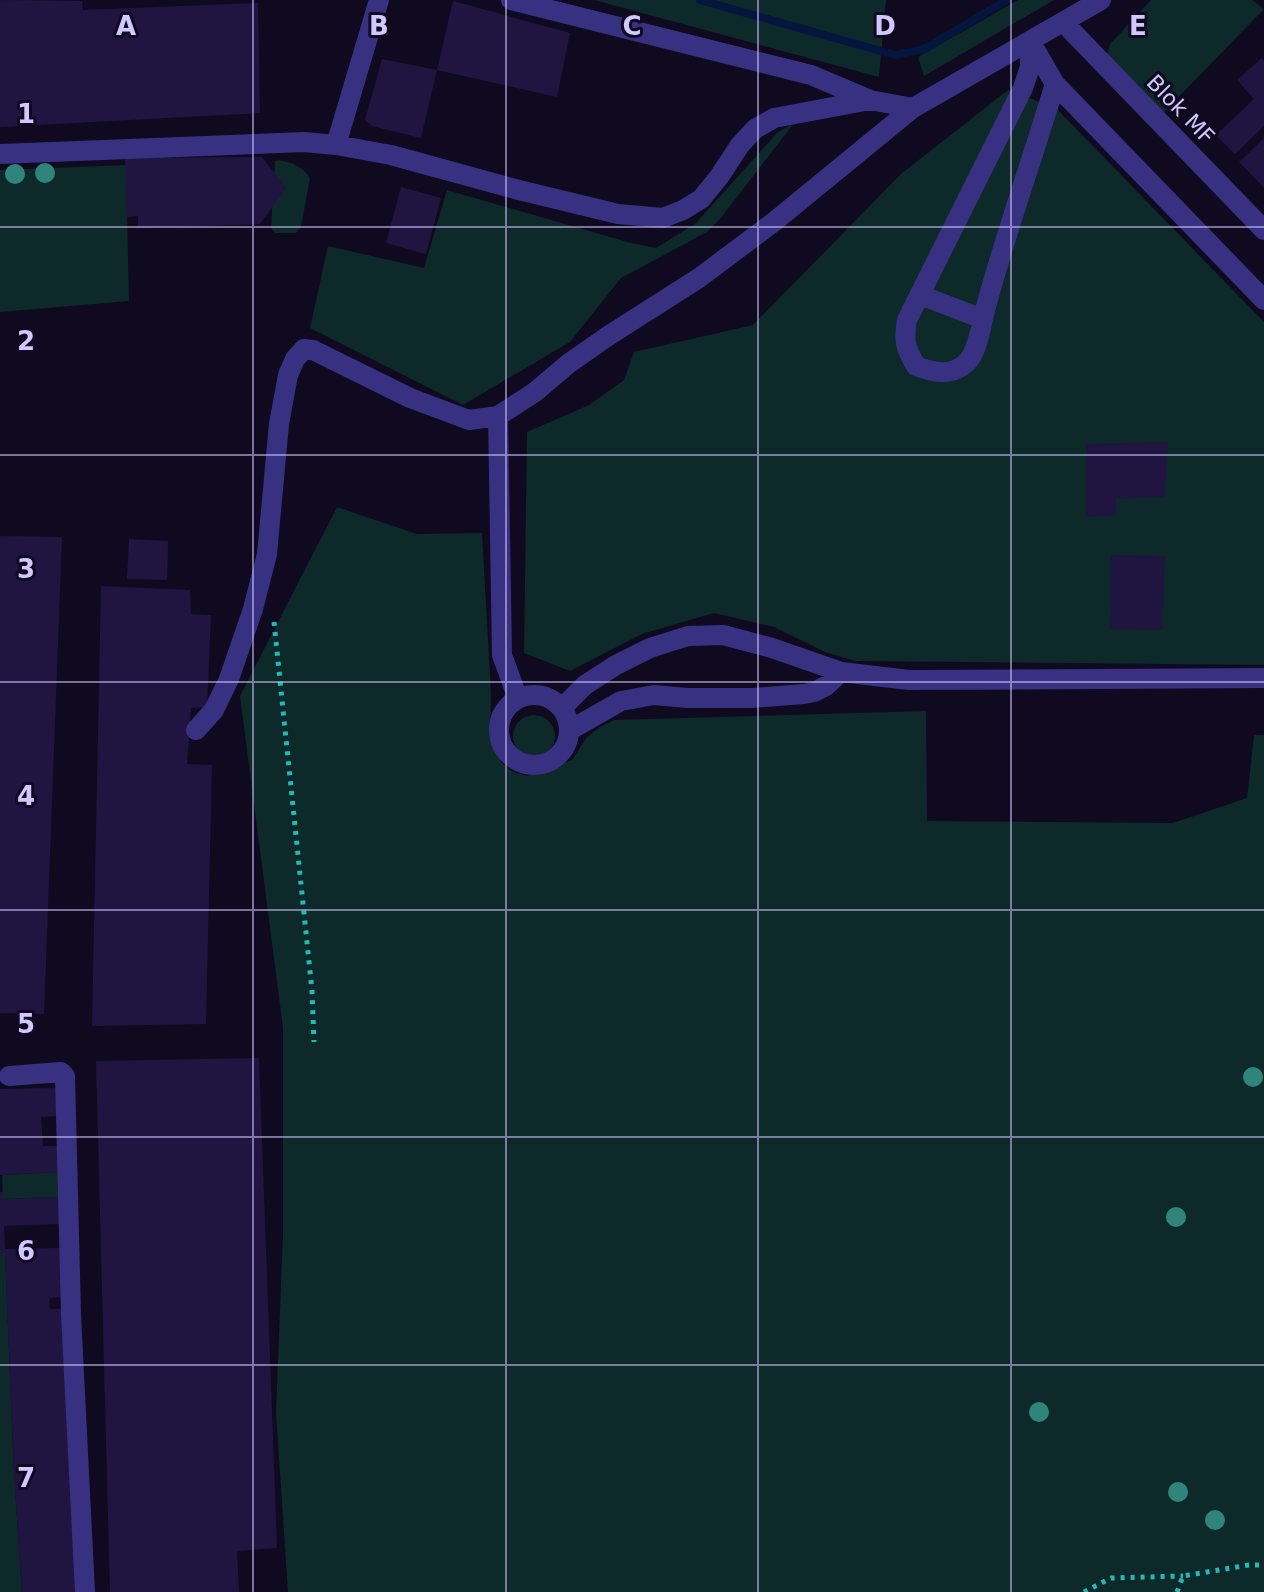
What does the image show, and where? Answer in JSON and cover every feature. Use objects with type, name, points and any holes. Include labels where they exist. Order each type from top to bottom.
[{"type":"street","points":[[336,145],[379,0]]},
{"type":"street","points":[[511,0],[811,75],[870,100],[913,108]]},
{"type":"street","points":[[196,730],[214,710],[229,679],[253,609],[267,554],[279,424],[288,375],[295,359],[304,349],[313,350],[410,398],[469,420],[498,416],[608,336],[699,278],[775,221],[913,108],[1101,0]]},
{"type":"street","name":"Blok MF","points":[[1063,22],[1264,230]]},
{"type":"street","points":[[1030,41],[1055,84],[1264,300]]},
{"type":"street","points":[[1030,41],[1030,67],[1023,88],[907,320],[904,335],[907,351],[916,366],[940,373],[954,371],[967,362],[973,353],[1055,84]]},
{"type":"street","points":[[0,154],[304,142],[336,145],[391,155],[618,214],[663,218],[701,199],[740,145],[755,129],[774,118],[870,100]]},
{"type":"street","points":[[920,295],[983,319]]},
{"type":"street","points":[[498,416],[502,655],[518,699]]},
{"type":"street","points":[[562,708],[585,685],[616,665],[650,648],[688,636],[723,635],[841,672],[909,680],[1264,678]]},
{"type":"street","points":[[570,730],[621,701],[654,695],[752,698],[804,694],[826,686],[841,672]]},
{"type":"street","points":[[529,695],[541,696],[553,700],[562,708],[570,730],[563,751],[555,759],[544,764],[522,763],[505,749],[500,738],[502,716],[518,699],[529,695]]},
{"type":"street","points":[[9,1076],[61,1072],[65,1076],[71,1314],[85,1592]]},
{"type":"path","points":[[273,612],[312,991],[314,1042]]},
{"type":"path","points":[[1084,1592],[1111,1578],[1183,1576],[1264,1565]]},
{"type":"path","points":[[1177,1592],[1183,1576]]},
{"type":"green space","points":[[594,0],[886,0],[879,77]]},
{"type":"green space","points":[[1018,0],[1054,0],[924,76],[918,57]]},
{"type":"green space","points":[[1151,0],[1252,0],[1264,9],[1164,112],[1106,58],[1110,44]]},
{"type":"green space","points":[[1008,90],[1056,108],[1264,322],[1264,665],[855,661],[825,652],[774,627],[714,613],[642,634],[570,671],[524,653],[527,432],[589,405],[624,380],[634,352],[753,325],[901,174]]},
{"type":"green space","points":[[792,124],[707,232],[621,278],[570,342],[463,405],[310,328],[328,246],[424,268],[447,190],[656,248],[695,224],[777,133]]},
{"type":"green space","points":[[275,161],[297,166],[310,178],[301,227],[296,233],[275,233],[271,228]]},
{"type":"green space","points":[[126,165],[129,301],[0,312],[0,170]]},
{"type":"green space","points":[[337,507],[417,534],[482,533],[491,694],[490,739],[501,762],[514,772],[527,776],[572,760],[587,737],[614,720],[926,711],[927,821],[1173,823],[1247,798],[1254,735],[1264,735],[1264,1592],[288,1592],[276,1413],[283,1233],[283,1028],[240,696]]},
{"type":"green space","points":[[534,715],[549,721],[555,736],[549,751],[534,757],[519,751],[513,736],[519,721]]},
{"type":"green space","points":[[60,1172],[60,1197],[3,1199],[2,1175]]},
{"type":"green space","points":[[0,1253],[5,1253],[22,1592],[0,1592]]},
{"type":"building","points":[[0,0],[82,1],[83,10],[258,3],[260,113],[0,127]]},
{"type":"building","points":[[453,1],[570,33],[557,97],[437,70]]},
{"type":"building","points":[[1262,58],[1264,126],[1235,154],[1216,135],[1254,99],[1237,80]]},
{"type":"building","points":[[382,59],[437,70],[421,138],[372,126],[365,120]]},
{"type":"building","points":[[1264,138],[1264,188],[1239,162]]},
{"type":"building","points":[[262,157],[286,188],[260,224],[138,228],[138,216],[127,217],[125,158]]},
{"type":"building","points":[[401,187],[441,198],[426,254],[386,243]]},
{"type":"building","points":[[1168,442],[1165,497],[1116,499],[1116,515],[1086,517],[1086,444]]},
{"type":"building","points":[[0,536],[62,537],[44,1014],[0,1013]]},
{"type":"building","points":[[129,539],[168,541],[167,580],[127,579]]},
{"type":"building","points":[[1111,555],[1165,556],[1162,630],[1110,629]]},
{"type":"building","points":[[101,586],[190,590],[191,614],[211,615],[207,707],[191,708],[187,764],[212,765],[206,1024],[92,1026]]},
{"type":"building","points":[[259,1058],[277,1548],[237,1551],[239,1592],[110,1592],[96,1061]]},
{"type":"building","points":[[57,1088],[57,1116],[41,1117],[43,1146],[59,1146],[60,1172],[0,1175],[0,1089]]},
{"type":"building","points":[[0,1192],[3,1192],[3,1199],[60,1197],[60,1224],[4,1226],[5,1249],[61,1248],[63,1297],[49,1298],[50,1309],[64,1309],[76,1592],[22,1592],[5,1253],[0,1253]]},
{"type":"waterway","points":[[700,0],[895,55],[924,49],[1007,0]]}]
